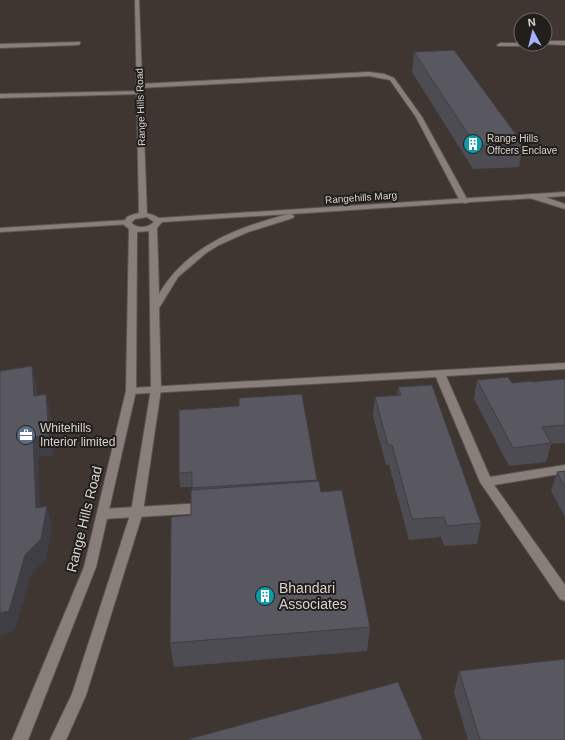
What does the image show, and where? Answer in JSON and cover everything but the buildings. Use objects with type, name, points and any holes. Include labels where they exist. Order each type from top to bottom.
[{"type":"street","name":"Range Hills Road","points":[[137,0],[143,215]]},
{"type":"street","points":[[553,43],[565,42]]},
{"type":"street","points":[[0,46],[78,43]]},
{"type":"street","points":[[500,45],[513,45]]},
{"type":"street","points":[[0,96],[139,89],[370,74],[389,77],[419,117],[464,201]]},
{"type":"street","name":"Rangehills Marg","points":[[0,230],[130,225],[143,230],[156,224],[313,210],[565,194]]},
{"type":"street","points":[[533,196],[565,207]]},
{"type":"street","points":[[155,307],[178,272],[197,255],[222,240],[256,225],[313,210]]},
{"type":"street","points":[[58,740],[79,695],[137,512],[156,389],[156,224],[153,216],[143,215],[133,217],[130,225]]},
{"type":"street","name":"Range Hills Road","points":[[20,740],[90,567],[131,391],[132,343],[130,225]]},
{"type":"street","points":[[131,391],[565,366]]},
{"type":"street","points":[[440,373],[486,482],[564,592]]},
{"type":"street","points":[[486,482],[565,469]]},
{"type":"street","points":[[102,514],[216,507]]},
{"type":"place","name":"Range Hills Offcers Enclave","points":[[473,144]]},
{"type":"place","name":"Whitehills Interior limited","points":[[26,435]]},
{"type":"place","name":"Bhandari Associates","points":[[265,596]]}]
